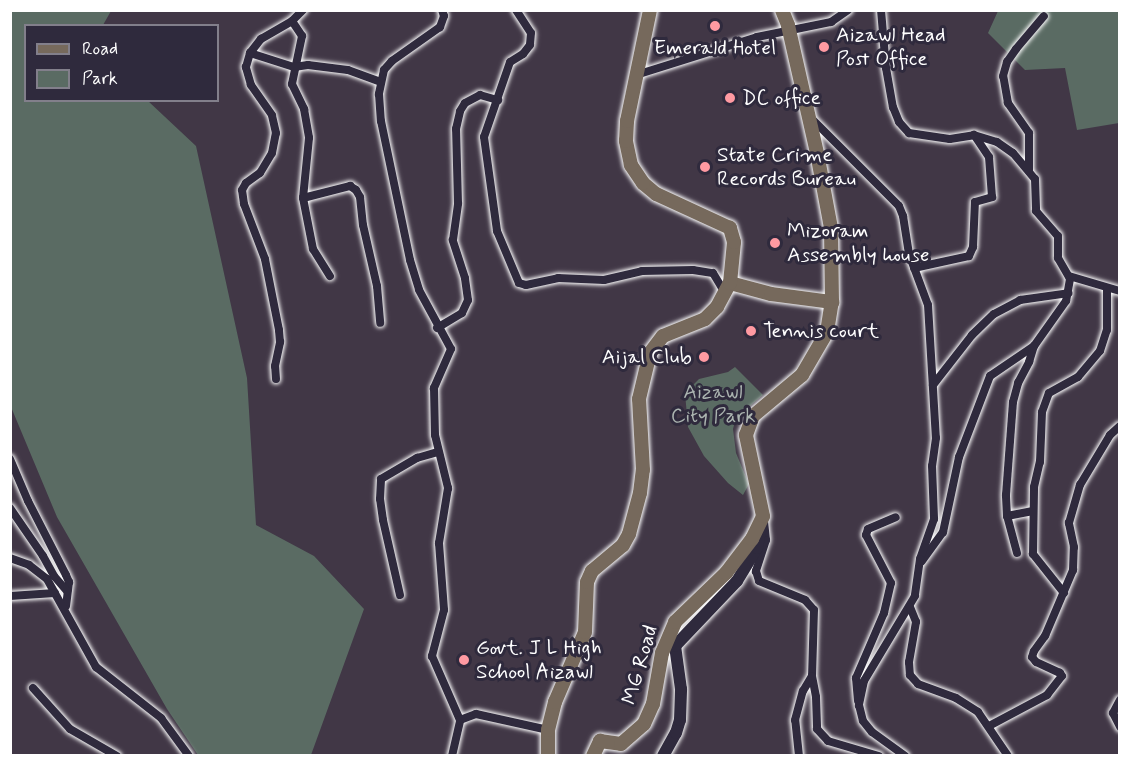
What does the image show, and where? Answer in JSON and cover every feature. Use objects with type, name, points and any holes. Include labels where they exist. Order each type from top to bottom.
[{"type":"main road","points":[[548,756],[548,730],[555,702],[585,632],[587,582],[592,570],[623,545],[634,516],[643,470],[639,399],[650,353],[663,336],[705,319],[717,308],[727,288],[734,242],[730,228],[656,194],[643,183],[631,165],[626,130],[650,10]]},
{"type":"main road","points":[[663,756],[676,733],[680,720],[681,689],[675,646],[724,596],[748,566],[757,548],[763,516],[746,435],[753,416],[802,375],[812,362],[827,332],[832,302],[831,228],[817,153],[806,114],[789,31],[782,10]]},
{"type":"main road","points":[[727,288],[832,302]]},
{"type":"main road","name":"MG Road","points":[[593,756],[600,741],[621,744],[644,724],[653,704],[662,653],[675,622],[726,573],[752,539],[763,516]]},
{"type":"street","points":[[276,379],[279,330],[265,260],[244,204],[242,190],[246,183],[260,173],[272,153],[276,133],[272,115],[251,85],[246,67],[250,53],[261,39],[292,21],[303,10]]},
{"type":"street","points":[[442,10],[444,16],[441,27],[392,60],[384,70],[379,94],[381,121],[410,260],[419,290],[437,328],[451,349],[434,388],[438,452],[448,488],[439,543],[444,610],[432,656],[460,720],[452,756]]},
{"type":"street","points":[[516,10],[531,33],[530,45],[523,54],[510,62],[484,137],[499,237],[519,284],[526,285],[558,278],[603,280],[642,271],[693,270],[713,273],[727,288]]},
{"type":"street","points":[[636,75],[757,37],[831,22],[848,10]]},
{"type":"street","points":[[880,10],[886,69],[893,107],[899,122],[909,133],[922,136],[950,139],[975,135],[1005,146],[1035,179],[1036,211],[1057,233],[1058,258],[1069,276],[1069,293],[1056,318],[1034,346],[1014,396],[1007,478],[1007,516],[1017,553]]},
{"type":"street","points":[[1029,171],[1029,133],[1008,103],[1003,76],[1007,62],[1044,16]]},
{"type":"street","points":[[292,21],[302,36],[292,84],[308,121],[309,138],[303,198],[313,249],[330,276]]},
{"type":"street","points":[[250,53],[294,67],[308,65],[348,70],[381,82]]},
{"type":"street","points":[[437,328],[462,313],[468,300],[465,278],[453,240],[458,203],[455,154],[460,111],[465,103],[480,95],[498,100]]},
{"type":"street","points":[[806,114],[899,206],[914,268],[928,305],[936,438],[932,466],[934,519],[920,563],[916,589],[910,607],[864,681],[859,705]]},
{"type":"street","points":[[914,268],[969,256],[973,247],[975,202],[992,197],[989,157],[975,135]]},
{"type":"street","points":[[303,198],[350,186],[356,190],[360,197],[363,225],[377,286],[376,306],[380,323]]},
{"type":"street","points":[[1069,276],[1119,291]]},
{"type":"street","points":[[1064,593],[1032,554],[1032,511],[1041,452],[1044,401],[1049,393],[1078,377],[1100,351],[1107,330],[1107,289]]},
{"type":"street","points":[[933,385],[972,334],[994,314],[1020,300],[1069,293]]},
{"type":"street","points":[[920,563],[943,532],[959,457],[990,376],[1034,346]]},
{"type":"street","points":[[989,726],[1047,695],[1062,676],[1060,672],[1036,662],[1032,657],[1046,636],[1075,560],[1069,523],[1080,485],[1110,435],[1119,426]]},
{"type":"street","points":[[400,595],[383,520],[380,499],[381,479],[417,458],[438,452]]},
{"type":"street","points":[[10,459],[28,501],[66,575],[66,610]]},
{"type":"street","points":[[10,508],[44,556],[54,576],[67,591]]},
{"type":"street","points":[[1007,516],[1032,511]]},
{"type":"street","points":[[763,516],[766,540],[756,571],[757,576],[764,584],[805,600],[812,606],[815,622],[812,676],[816,697],[817,729],[822,736],[833,742],[879,756]]},
{"type":"street","points":[[897,517],[868,529],[866,535],[891,583],[884,613],[856,678],[855,690],[863,722],[872,732],[905,756]]},
{"type":"street","points":[[10,558],[37,570],[66,610],[96,667],[161,718],[189,756]]},
{"type":"street","points":[[10,596],[55,593]]},
{"type":"street","points":[[910,607],[916,622],[909,662],[910,675],[918,684],[970,705],[989,726],[1008,756]]},
{"type":"street","points":[[798,756],[795,720],[803,691],[812,676]]},
{"type":"street","points":[[33,688],[70,729],[117,756]]},
{"type":"street","points":[[1119,700],[1113,713],[1119,727]]},
{"type":"street","points":[[460,720],[476,714],[548,730]]},
{"type":"green space","points":[[10,11],[111,11],[104,24],[24,24],[24,102],[149,102],[196,146],[247,378],[256,525],[314,556],[364,609],[311,755],[198,755],[167,709],[57,517],[11,407]]},
{"type":"green space","points":[[998,11],[1119,11],[1119,123],[1077,130],[1065,68],[1025,70],[988,33]]},
{"type":"green space","name":"Aizawl City Park","points":[[735,367],[763,395],[736,418],[733,429],[736,453],[749,484],[743,495],[728,483],[704,456],[688,427],[685,393],[699,379],[728,372]]},
{"type":"place","name":"Emerald Hotel","points":[[715,26]]},
{"type":"place","name":"Aizawl Head Post Office","points":[[824,47]]},
{"type":"place","name":"DC office","points":[[730,98]]},
{"type":"place","name":"State Crime Records Bureau","points":[[705,167]]},
{"type":"place","name":"Mizoram Assembly house","points":[[775,243]]},
{"type":"place","name":"Tennis court","points":[[751,331]]},
{"type":"place","name":"Aijal Club","points":[[704,357]]},
{"type":"place","name":"Govt. J L High School Aizawl","points":[[464,660]]}]
